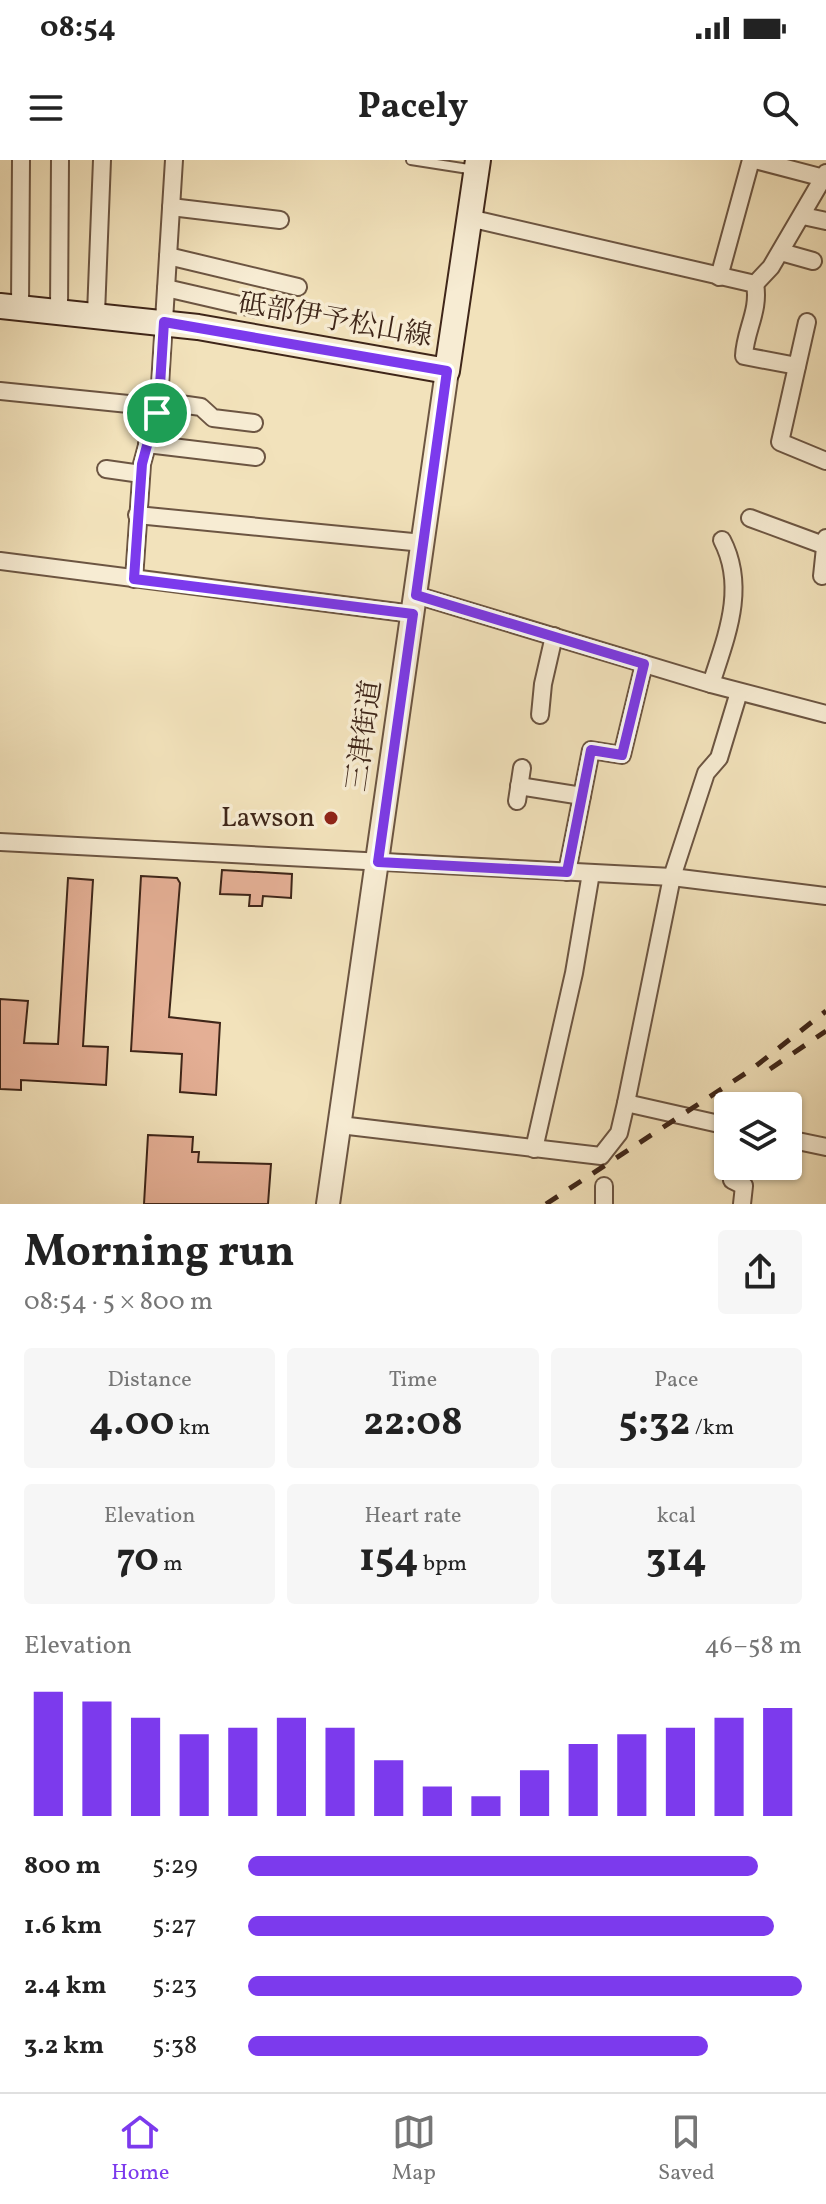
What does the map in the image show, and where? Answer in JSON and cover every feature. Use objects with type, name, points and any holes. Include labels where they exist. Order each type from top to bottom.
[{"type":"main road","name":"砥部伊予松山線","points":[[10,306],[164,322],[447,371],[477,165]]},
{"type":"street","points":[[10,306],[21,160]]},
{"type":"street","points":[[59,310],[60,160]]},
{"type":"street","points":[[96,314],[102,160]]},
{"type":"street","points":[[134,579],[141,474],[159,404],[174,160]]},
{"type":"street","points":[[719,277],[753,160],[825,176],[781,252],[755,284],[756,309],[745,342],[744,356],[797,366]]},
{"type":"street","points":[[171,207],[230,222],[280,223]]},
{"type":"street","points":[[803,216],[826,221]]},
{"type":"street","points":[[469,218],[755,284]]},
{"type":"street","points":[[781,252],[813,261]]},
{"type":"street","points":[[168,256],[298,287]]},
{"type":"street","points":[[166,288],[257,309]]},
{"type":"street","points":[[807,322],[780,442],[826,461]]},
{"type":"street","name":"三津街道","points":[[328,1204],[447,371]]},
{"type":"street","points":[[0,391],[25,401],[201,407],[213,418],[254,423]]},
{"type":"street","points":[[147,444],[256,457]]},
{"type":"street","points":[[106,469],[141,474]]},
{"type":"street","points":[[137,515],[423,543]]},
{"type":"street","points":[[750,518],[826,546]]},
{"type":"street","points":[[822,576],[826,536]]},
{"type":"street","points":[[711,684],[731,620],[734,593],[734,570],[722,540]]},
{"type":"street","points":[[0,561],[134,579],[414,604],[554,636],[711,684],[826,714]]},
{"type":"street","points":[[540,715],[543,684],[554,636]]},
{"type":"street","points":[[567,872],[591,750],[622,755],[644,664]]},
{"type":"street","points":[[340,1125],[601,1156],[619,1133],[672,877],[706,773],[719,758],[739,692]]},
{"type":"street","points":[[522,768],[518,793],[582,796]]},
{"type":"street","points":[[0,842],[672,877],[826,896]]},
{"type":"street","points":[[534,1149],[574,973],[591,873]]},
{"type":"street","points":[[626,1103],[714,1123]]},
{"type":"street","points":[[802,1142],[826,1147]]},
{"type":"street","points":[[732,1180],[744,1186],[742,1204]]},
{"type":"street","points":[[604,1186],[604,1204]]},
{"type":"lane","points":[[411,160],[477,165]]},
{"type":"building","points":[[222,870],[292,874],[291,898],[263,896],[262,906],[249,906],[250,895],[220,894]]},
{"type":"building","points":[[141,876],[177,878],[180,883],[169,1017],[220,1023],[216,1095],[180,1092],[182,1054],[131,1051]]},
{"type":"building","points":[[68,878],[93,880],[83,1046],[108,1047],[106,1085],[21,1080],[21,1090],[0,1089],[0,999],[28,1001],[24,1043],[58,1044]]},
{"type":"building","points":[[148,1135],[193,1137],[192,1152],[199,1152],[198,1162],[271,1164],[268,1204],[144,1204]]},
{"type":"railway","points":[[546,1204],[752,1069],[826,1011]]},
{"type":"railway","points":[[770,1069],[826,1031]]},
{"type":"place","name":"Lawson","points":[[331,818]]},
{"type":"route","points":[[164,322],[447,371],[416,595],[644,664],[622,755],[591,750],[567,872],[378,862],[413,614],[134,579],[142,464],[157,413],[164,322]]}]
